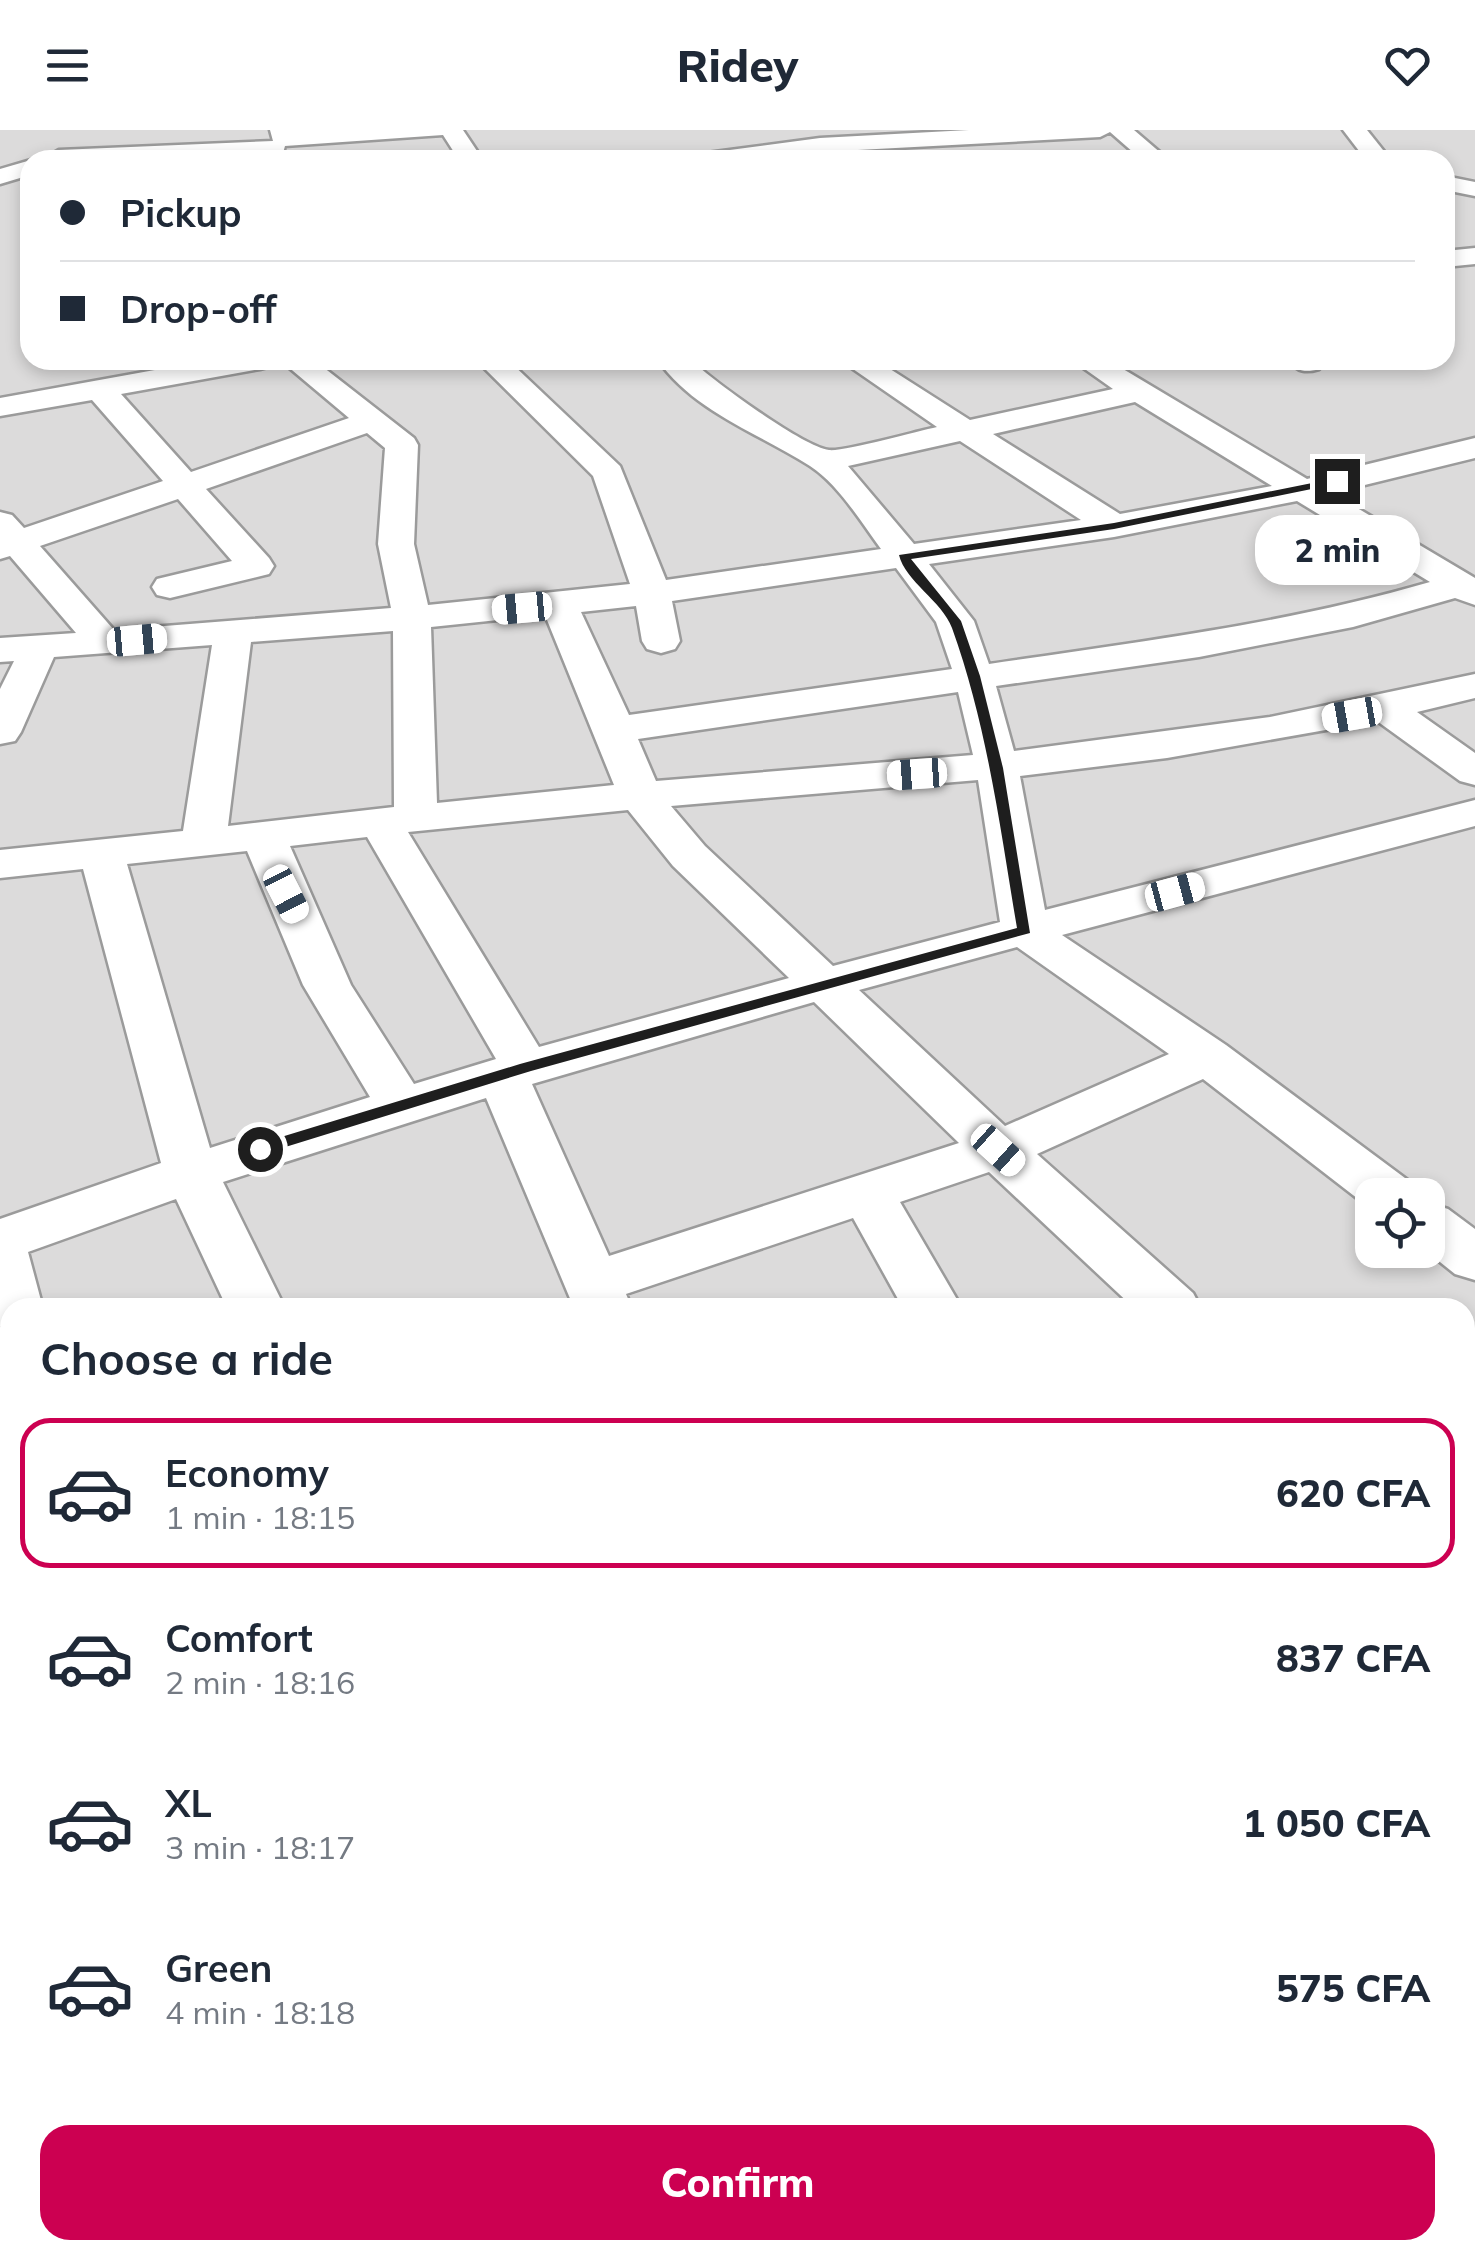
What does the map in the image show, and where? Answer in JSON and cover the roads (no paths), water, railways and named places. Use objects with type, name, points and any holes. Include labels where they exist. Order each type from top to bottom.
[{"type":"street","points":[[80,150],[138,130]]},
{"type":"street","points":[[155,150],[436,130]]},
{"type":"street","points":[[789,150],[918,135],[1100,130]]},
{"type":"street","points":[[1120,130],[1145,150]]},
{"type":"street","points":[[1355,130],[1371,150]]},
{"type":"street","points":[[1046,131],[1064,150]]},
{"type":"street","points":[[720,138],[740,150]]},
{"type":"street","points":[[308,370],[402,445],[396,544],[412,618],[399,822],[514,1071],[597,1295],[867,1193],[998,1150],[1208,1057]]},
{"type":"street","points":[[501,370],[608,473],[652,593],[661,641]]},
{"type":"street","points":[[684,370],[758,424],[825,461],[857,494],[955,621],[974,676],[997,768],[1025,930],[1208,1057],[1368,1178]]},
{"type":"street","points":[[871,370],[1114,526]]},
{"type":"street","points":[[1104,370],[1468,589]]},
{"type":"street","points":[[0,407],[100,389],[130,371]]},
{"type":"street","points":[[100,389],[256,566],[170,587]]},
{"type":"street","points":[[825,461],[1140,392]]},
{"type":"street","points":[[105,643],[6,537],[182,486],[372,421]]},
{"type":"street","points":[[0,650],[412,618],[652,593],[1114,526],[1302,490],[1475,448]]},
{"type":"street","points":[[612,730],[1199,645],[1468,589]]},
{"type":"street","points":[[558,604],[594,679],[640,796],[688,856],[998,1150],[1161,1298]]},
{"type":"street","points":[[203,845],[232,631]]},
{"type":"street","points":[[0,732],[40,646]]},
{"type":"street","points":[[0,864],[640,796],[997,768],[1183,744],[1386,709],[1475,686]]},
{"type":"street","points":[[1386,709],[1475,772]]},
{"type":"street","points":[[0,1240],[190,1171],[514,1071],[1025,930],[1475,813]]},
{"type":"street","points":[[264,838],[327,985],[401,1106]]},
{"type":"street","points":[[101,854],[190,1171],[251,1298]]},
{"type":"street","points":[[867,1193],[926,1298]]},
{"type":"street","points":[[1445,1236],[1475,1259]]},
{"type":"street","points":[[0,1252],[12,1298]]}]
